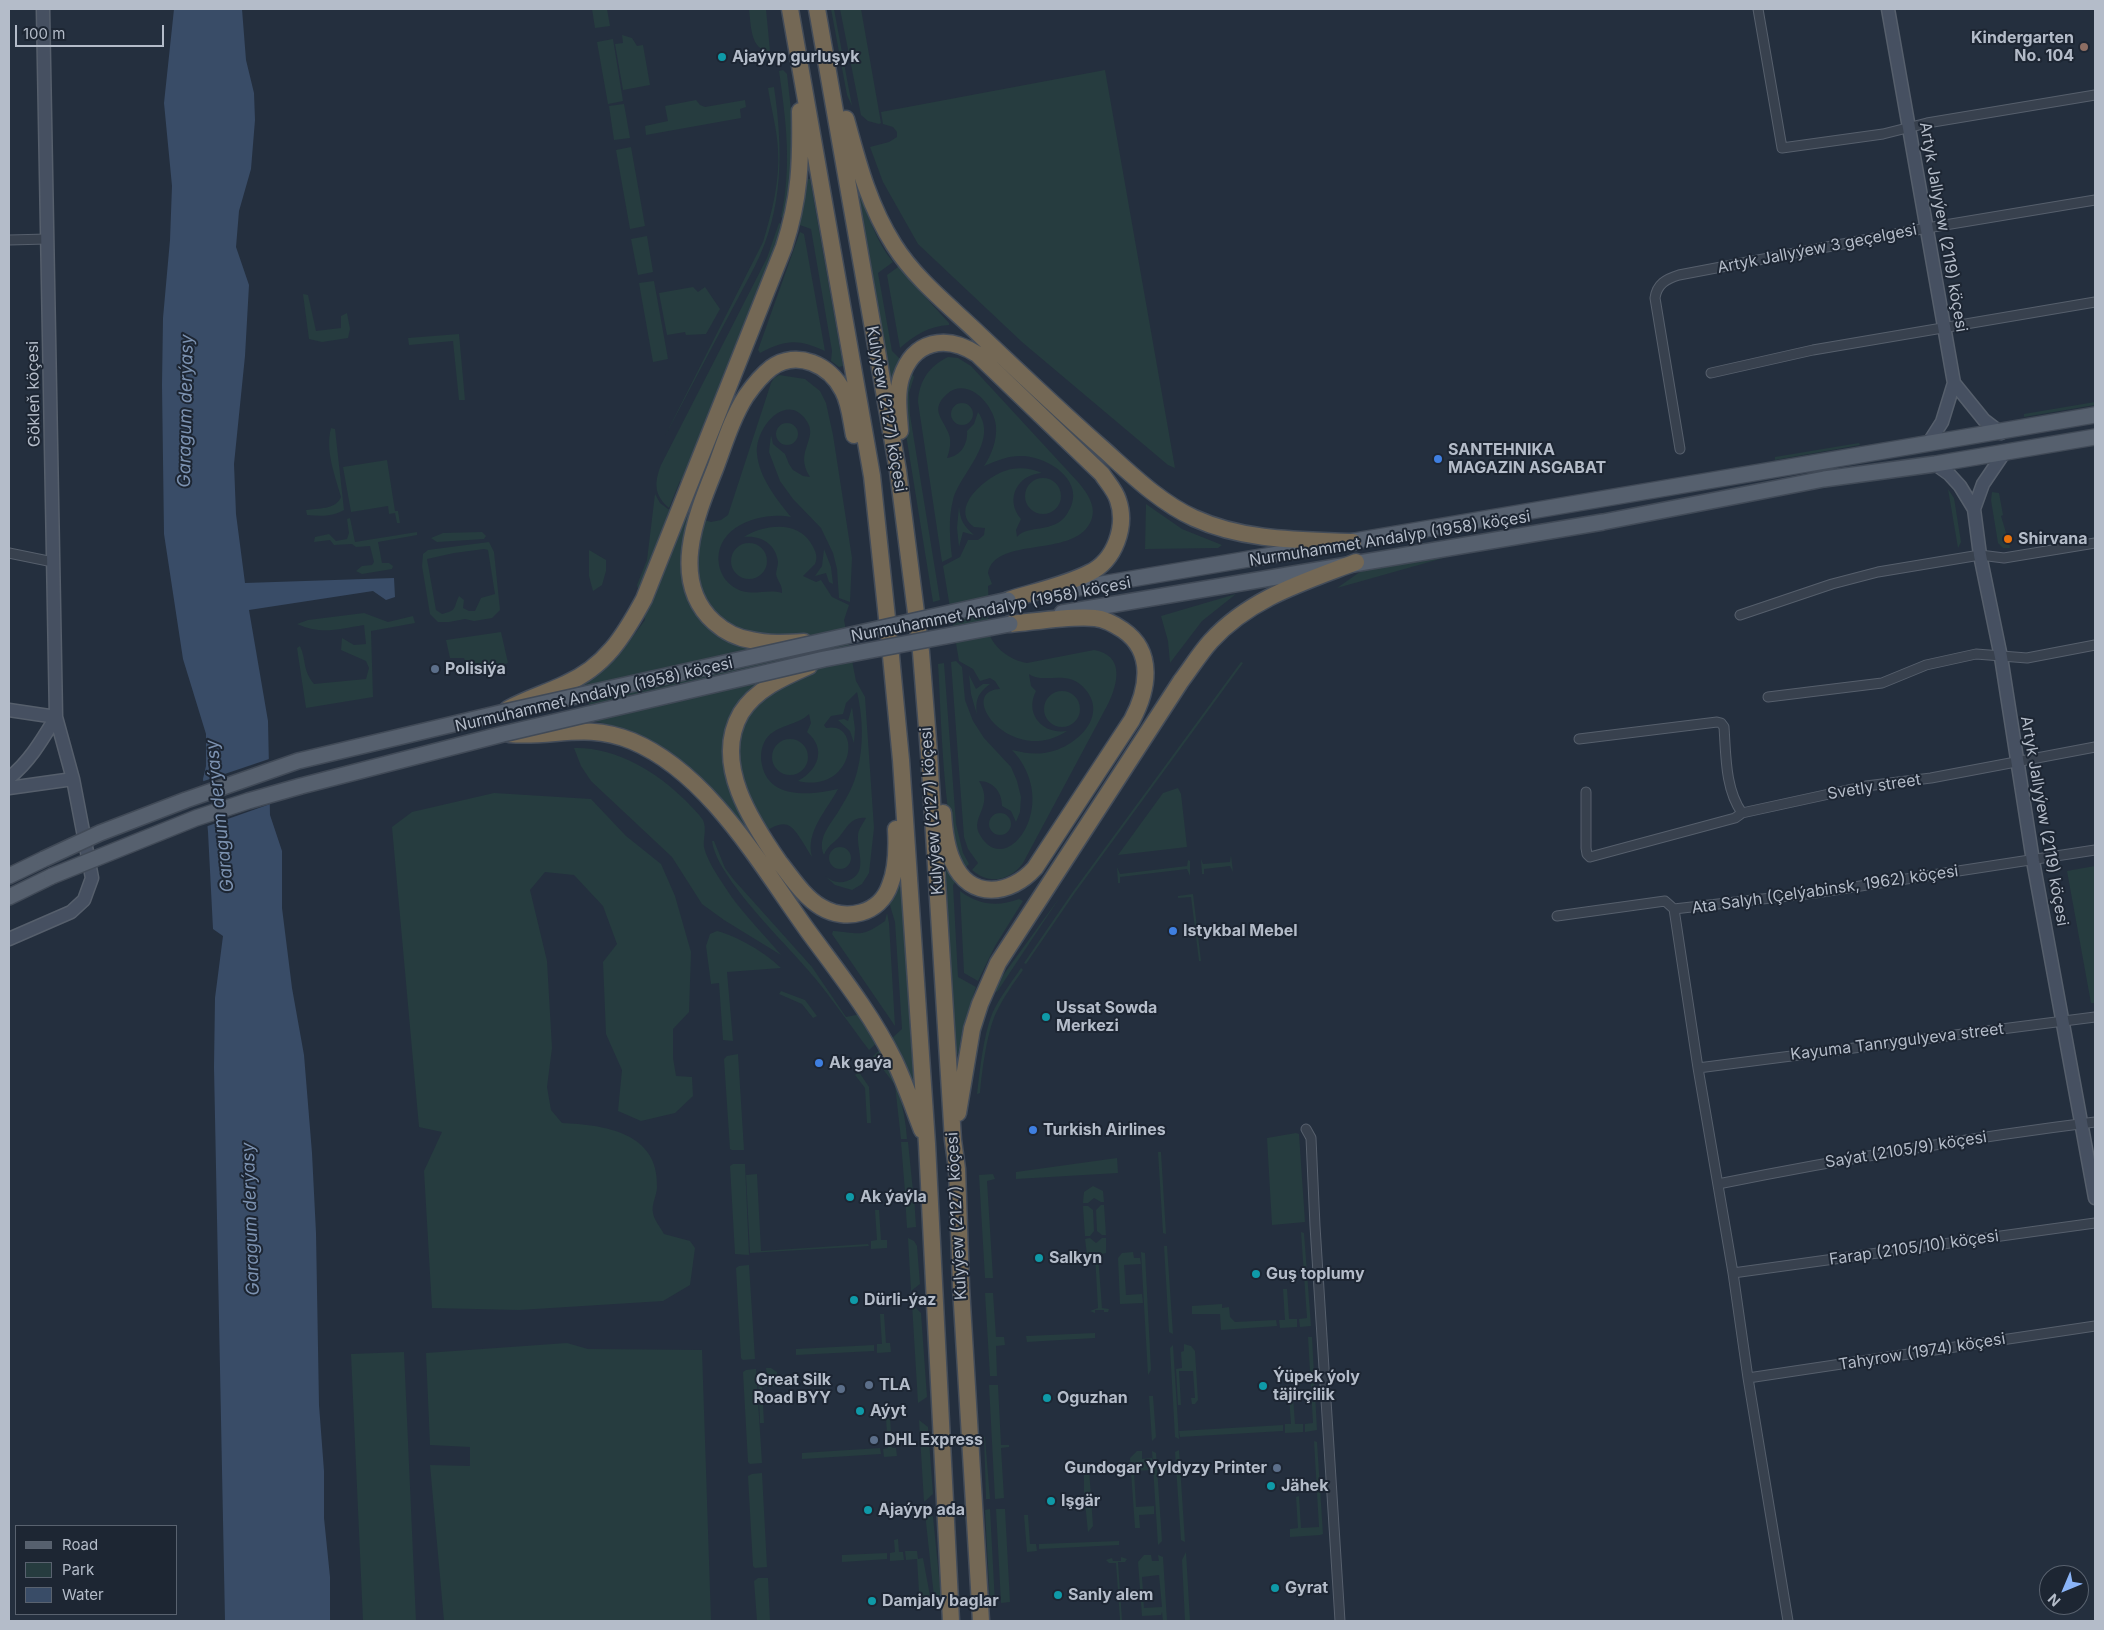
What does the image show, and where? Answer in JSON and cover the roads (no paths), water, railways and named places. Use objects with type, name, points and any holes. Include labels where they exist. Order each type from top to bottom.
[{"type":"highway","name":"Kulyýew (2127) köçesi","points":[[790,9],[872,476],[902,760],[927,1144],[951,1621]]},
{"type":"highway","name":"Kulyýew (2127) köçesi","points":[[817,9],[898,471],[921,652],[953,1140],[957,1168],[962,1297],[982,1620]]},
{"type":"highway","points":[[500,713],[522,701],[579,677],[603,659],[624,635],[644,599],[784,247],[792,222],[801,166],[798,54]]},
{"type":"highway","points":[[827,60],[871,204],[895,246],[918,276],[1032,385],[1151,491],[1193,518],[1217,528],[1241,534],[1298,540],[1353,542]]},
{"type":"highway","points":[[898,471],[902,450],[899,414],[901,378],[911,359],[919,351],[935,342],[947,342],[968,348],[977,354],[1102,474],[1118,499],[1121,520],[1117,541],[1105,561],[1088,574],[1008,600]]},
{"type":"highway","points":[[819,642],[780,643],[750,640],[728,632],[708,616],[692,584],[689,560],[695,524],[702,500],[734,420],[746,397],[772,368],[784,362],[798,359],[820,364],[835,378],[844,392],[858,448],[872,476]]},
{"type":"highway","points":[[953,1140],[972,1029],[988,984],[1003,955],[1180,681],[1211,640],[1244,611],[1279,591],[1356,562]]},
{"type":"highway","points":[[929,753],[942,778],[947,844],[953,862],[962,876],[977,886],[992,890],[1012,886],[1027,876],[1132,720],[1143,695],[1147,676],[1143,655],[1135,640],[1105,620],[1088,617],[1010,624]]},
{"type":"highway","points":[[824,659],[791,674],[765,689],[747,705],[740,715],[735,731],[732,756],[737,785],[744,804],[769,847],[792,879],[809,898],[821,907],[833,913],[848,915],[864,913],[873,907],[887,892],[893,876],[896,849],[896,787],[902,760]]},
{"type":"highway","points":[[503,734],[527,736],[590,730],[632,741],[667,761],[690,781],[717,808],[754,856],[858,1000],[894,1060],[927,1144]]},
{"type":"main road","name":"Nurmuhammet Andalyp (1958) köçesi","points":[[9,876],[100,833],[186,800],[282,767],[500,713],[1008,600],[2001,433],[2095,415]]},
{"type":"main road","name":"Nurmuhammet Andalyp (1958) köçesi","points":[[9,897],[52,876],[152,835],[248,801],[503,734],[824,659],[1059,613],[1677,509],[1824,479],[1935,464],[2095,437]]},
{"type":"street","name":"Gökleň köçesi","points":[[9,939],[71,912],[84,900],[92,878],[73,779],[56,716],[43,9]]},
{"type":"street","points":[[1758,9],[1782,148],[1883,134],[1927,123],[2095,95]]},
{"type":"street","name":"Artyk Jallyýew (2119) köçesi","points":[[1888,9],[1954,383],[1984,420],[2001,433]]},
{"type":"street","name":"Artyk Jallyýew 3 geçelgesi","points":[[1680,450],[1656,298],[1659,286],[1679,275],[1927,228],[2095,200]]},
{"type":"street","points":[[9,240],[47,239]]},
{"type":"street","points":[[1711,373],[1813,350],[2095,302]]},
{"type":"street","points":[[1928,444],[1942,422],[1954,383]]},
{"type":"street","points":[[1974,509],[1983,484],[2004,453]]},
{"type":"street","name":"Artyk Jallyýew (2119) köçesi","points":[[1935,464],[1949,474],[1960,486],[1974,509],[1980,554],[2001,657],[2016,762],[2095,1198]]},
{"type":"street","points":[[1740,615],[1832,584],[1878,572],[1980,554],[2004,558],[2095,542]]},
{"type":"street","points":[[9,553],[53,562]]},
{"type":"street","points":[[1768,696],[1882,683],[1926,665],[1976,654],[2027,658],[2095,645]]},
{"type":"street","points":[[9,710],[56,716],[36,751],[22,768],[9,778]]},
{"type":"street","points":[[1579,739],[1717,722],[1722,723],[1724,726],[1726,762],[1734,802],[1742,813]]},
{"type":"street","name":"Svetly street","points":[[1586,792],[1586,848],[1590,858],[1735,818],[1742,813],[1866,786],[1931,778],[2095,748]]},
{"type":"street","points":[[9,788],[73,779]]},
{"type":"street","name":"Ata Salyh (Çelýabinsk, 1962) köçesi","points":[[1557,916],[1664,902],[1674,910],[1815,893],[2034,861],[2095,850]]},
{"type":"street","points":[[1674,910],[1788,1621]]},
{"type":"street","name":"Kayuma Tanrygulyeva street","points":[[1698,1068],[2095,1017]]},
{"type":"street","name":"Saýat (2105/9) köçesi","points":[[1718,1184],[1860,1156],[1960,1140],[2095,1122]]},
{"type":"street","points":[[1306,1129],[1312,1138],[1315,1226],[1340,1621]]},
{"type":"street","name":"Farap (2105/10) köçesi","points":[[1733,1273],[2095,1223]]},
{"type":"street","name":"Tahyrow (1974) köçesi","points":[[1748,1378],[2095,1326]]},
{"type":"water","name":"Garagum derýasy","points":[[174,9],[242,9],[246,60],[254,93],[255,120],[251,169],[239,211],[236,247],[249,285],[245,356],[234,464],[236,514],[245,583],[394,578],[395,597],[386,600],[373,591],[249,610],[268,721],[270,815],[282,851],[282,908],[292,988],[304,1055],[312,1153],[316,1233],[319,1405],[324,1471],[324,1518],[330,1577],[330,1621],[225,1621],[214,1067],[215,998],[223,936],[213,929],[203,779],[206,766],[206,734],[183,659],[164,534],[163,318],[170,240],[172,186],[164,103]]},
{"type":"place","name":"Kindergarten No. 104","points":[[2084,47]]},
{"type":"place","name":"Ajaýyp gurluşyk","points":[[722,57]]},
{"type":"place","name":"SANTEHNIKA MAGAZIN ASGABAT","points":[[1438,459]]},
{"type":"place","name":"Shirvana","points":[[2008,539]]},
{"type":"place","name":"Polisiýa","points":[[435,669]]},
{"type":"place","name":"Istykbal Mebel","points":[[1173,931]]},
{"type":"place","name":"Ussat Sowda Merkezi","points":[[1046,1017]]},
{"type":"place","name":"Ak gaýa","points":[[819,1063]]},
{"type":"place","name":"Turkish Airlines","points":[[1033,1130]]},
{"type":"place","name":"Ak ýaýla","points":[[850,1197]]},
{"type":"place","name":"Salkyn","points":[[1039,1258]]},
{"type":"place","name":"Guş toplumy","points":[[1256,1274]]},
{"type":"place","name":"Dürli-ýaz","points":[[854,1300]]},
{"type":"place","name":"TLA","points":[[869,1385]]},
{"type":"place","name":"Ýüpek ýoly täjirçilik","points":[[1263,1386]]},
{"type":"place","name":"Great Silk Road BYY","points":[[841,1389]]},
{"type":"place","name":"Oguzhan","points":[[1047,1398]]},
{"type":"place","name":"Aýyt","points":[[860,1411]]},
{"type":"place","name":"DHL Express","points":[[874,1440]]},
{"type":"place","name":"Gundogar Yyldyzy Printer","points":[[1277,1468]]},
{"type":"place","name":"Jähek","points":[[1271,1486]]},
{"type":"place","name":"Işgär","points":[[1051,1501]]},
{"type":"place","name":"Ajaýyp ada","points":[[868,1510]]},
{"type":"place","name":"Gyrat","points":[[1275,1588]]},
{"type":"place","name":"Sanly alem","points":[[1058,1595]]},
{"type":"place","name":"Damjaly baglar","points":[[872,1601]]}]
